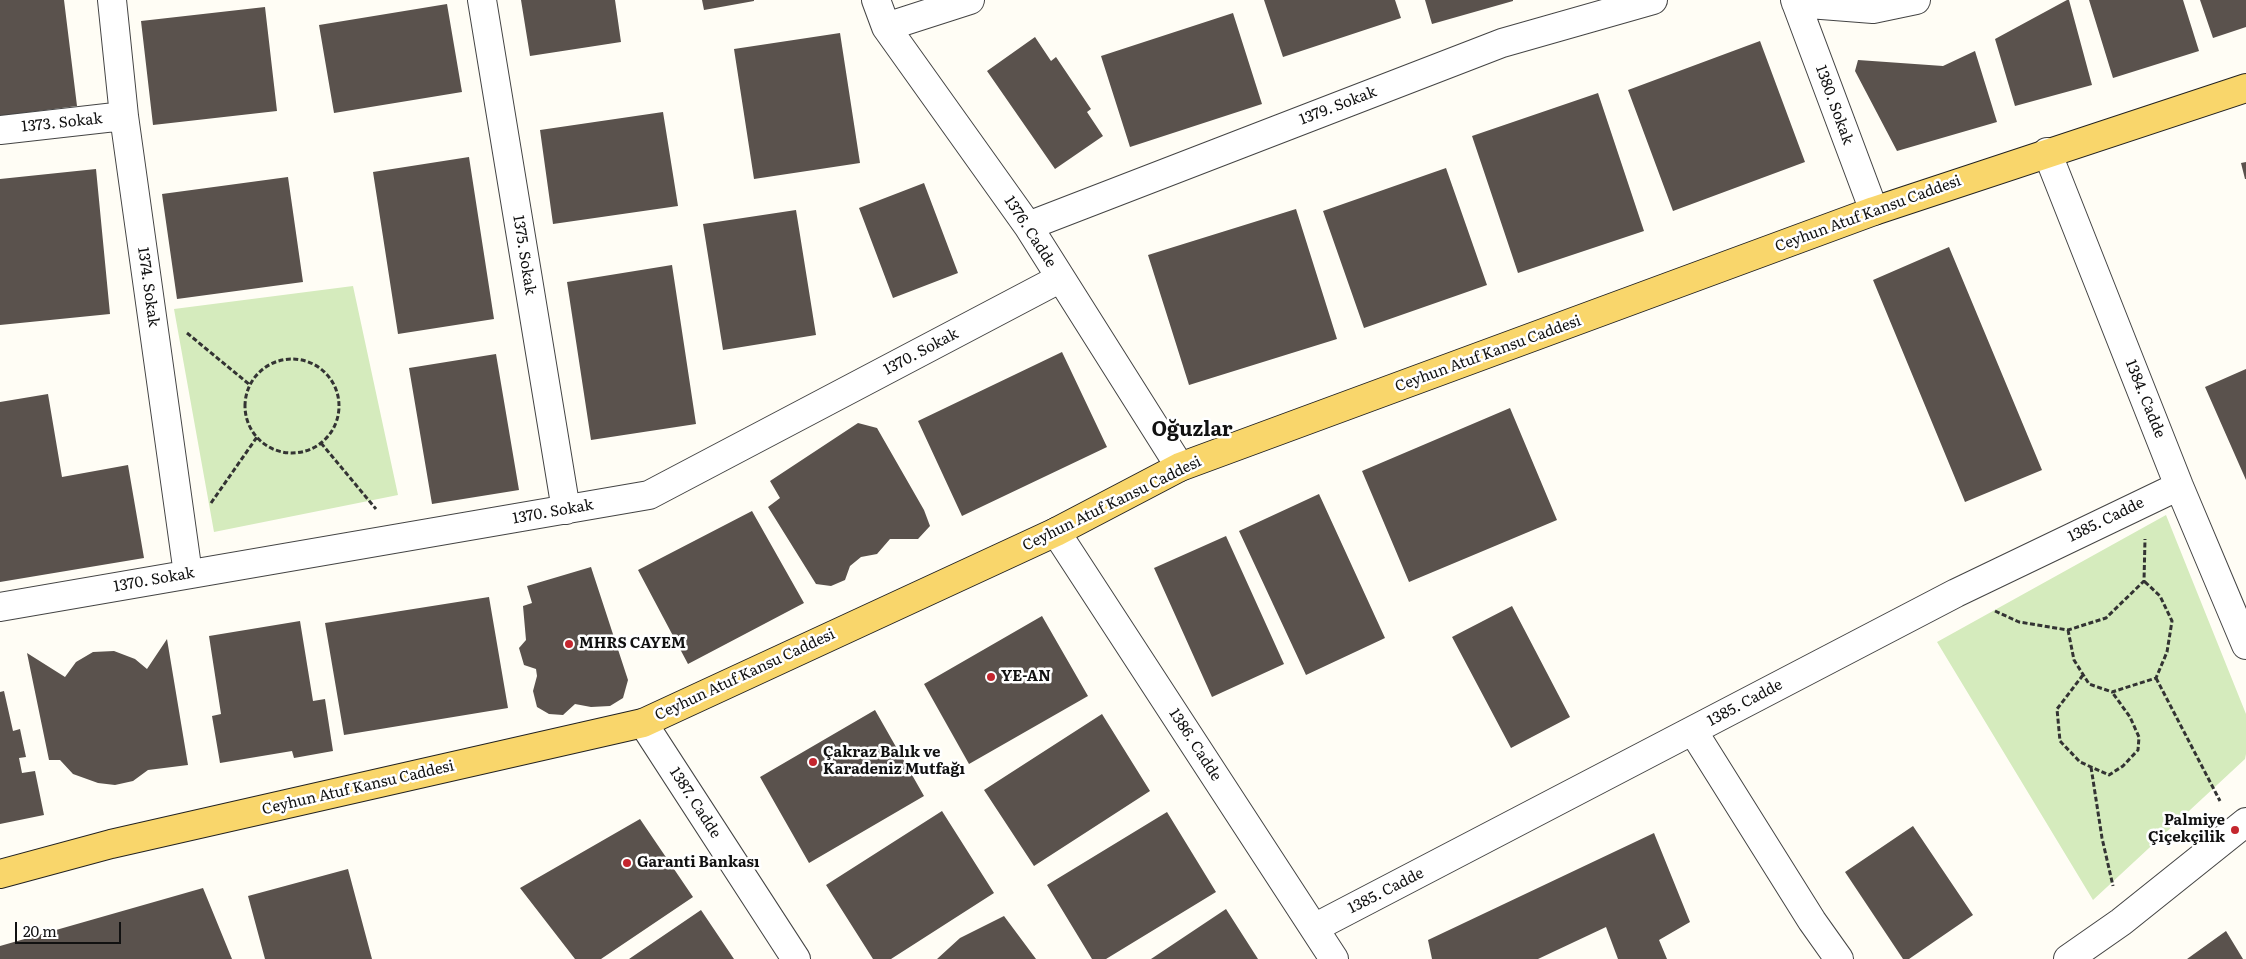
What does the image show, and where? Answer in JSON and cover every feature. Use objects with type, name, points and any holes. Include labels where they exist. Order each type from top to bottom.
[{"type":"main road","name":"Ceyhun Atuf Kansu Caddesi","points":[[0,874],[111,844],[643,723],[1056,532],[1180,467],[1874,211],[2047,152],[2246,88]]},
{"type":"street","name":"1374. Sokak","points":[[112,0],[124,116],[188,574]]},
{"type":"street","name":"1375. Sokak","points":[[482,0],[566,510]]},
{"type":"street","name":"1376. Cadde","points":[[876,0],[886,27],[1028,226],[1180,467]]},
{"type":"street","points":[[886,27],[970,0]]},
{"type":"street","name":"1379. Sokak","points":[[1028,226],[1502,43],[1653,0]]},
{"type":"street","points":[[1795,2],[1873,9],[1916,0]]},
{"type":"street","name":"1380. Sokak","points":[[1795,2],[1874,211]]},
{"type":"street","name":"1373. Sokak","points":[[0,130],[124,116]]},
{"type":"street","name":"1384. Cadde","points":[[2047,152],[2180,486],[2246,645]]},
{"type":"street","name":"1370. Sokak","points":[[0,607],[649,495],[1060,279]]},
{"type":"street","name":"1385. Cadde","points":[[1314,928],[1956,594],[2147,500],[2180,486]]},
{"type":"street","name":"1386. Cadde","points":[[1056,532],[1334,959]]},
{"type":"street","name":"1387. Cadde","points":[[643,723],[796,959]]},
{"type":"street","points":[[1693,731],[1812,921],[1840,959]]},
{"type":"street","points":[[2068,959],[2242,833]]},
{"type":"path","points":[[150,303],[250,385]]},
{"type":"path","points":[[286,360],[301,360],[316,365],[327,375],[336,388],[339,403],[338,418],[332,432],[322,443],[309,450],[295,453],[281,452],[268,446],[257,437],[249,426],[246,398],[250,385],[259,373],[272,364],[286,360]]},
{"type":"path","points":[[184,542],[257,437]]},
{"type":"path","points":[[322,443],[401,538]]},
{"type":"path","points":[[1956,594],[2019,622],[2068,630],[2106,618],[2144,582],[2147,500]]},
{"type":"path","points":[[2144,582],[2160,596],[2172,621],[2166,652],[2156,678]]},
{"type":"path","points":[[2068,630],[2074,660],[2083,675],[2089,684],[2112,692],[2130,717],[2139,737],[2138,750],[2123,766],[2109,775],[2080,762],[2060,741],[2057,709],[2083,675]]},
{"type":"path","points":[[2112,692],[2156,678]]},
{"type":"path","points":[[2156,678],[2242,833]]},
{"type":"path","points":[[2091,767],[2102,838],[2121,922]]},
{"type":"green space","points":[[353,286],[398,495],[214,532],[174,309]]},
{"type":"green space","points":[[2166,515],[2246,714],[2246,754],[2245,759],[2093,900],[1937,642]]},
{"type":"building","points":[[0,0],[64,0],[77,106],[0,116]]},
{"type":"building","points":[[521,0],[615,0],[621,42],[530,56]]},
{"type":"building","points":[[702,0],[754,0],[754,1],[704,10]]},
{"type":"building","points":[[1264,0],[1395,0],[1401,18],[1283,57]]},
{"type":"building","points":[[1425,0],[1513,0],[1513,1],[1432,24]]},
{"type":"building","points":[[2069,0],[2092,85],[2015,106],[1995,39]]},
{"type":"building","points":[[2089,0],[2183,0],[2199,51],[2113,78]]},
{"type":"building","points":[[2200,0],[2246,0],[2246,27],[2213,38]]},
{"type":"building","points":[[447,4],[462,92],[334,113],[319,25]]},
{"type":"building","points":[[265,7],[277,111],[153,125],[141,21]]},
{"type":"building","points":[[1233,13],[1262,104],[1130,147],[1101,56]]},
{"type":"building","points":[[840,33],[860,163],[754,179],[734,49]]},
{"type":"building","points":[[1035,37],[1051,61],[1056,57],[1091,109],[1087,112],[1103,136],[1055,169],[987,71]]},
{"type":"building","points":[[1760,41],[1805,162],[1673,211],[1628,90]]},
{"type":"building","points":[[1975,51],[1997,122],[1897,151],[1855,71],[1858,60],[1943,66]]},
{"type":"building","points":[[1598,93],[1644,231],[1518,273],[1472,136]]},
{"type":"building","points":[[663,112],[678,206],[553,224],[540,130]]},
{"type":"building","points":[[469,157],[494,319],[398,334],[373,172]]},
{"type":"building","points":[[2246,162],[2246,179],[2245,179],[2241,163]]},
{"type":"building","points":[[1446,168],[1487,285],[1364,328],[1323,211]]},
{"type":"building","points":[[96,169],[110,314],[0,325],[0,179]]},
{"type":"building","points":[[288,177],[303,282],[177,299],[162,194]]},
{"type":"building","points":[[924,183],[958,273],[893,298],[859,208]]},
{"type":"building","points":[[1296,209],[1337,339],[1189,385],[1148,255]]},
{"type":"building","points":[[796,210],[816,335],[723,350],[703,224]]},
{"type":"building","points":[[1949,247],[2042,470],[1965,502],[1873,280]]},
{"type":"building","points":[[672,265],[696,424],[591,440],[567,282]]},
{"type":"building","points":[[1062,352],[1107,447],[962,516],[918,421]]},
{"type":"building","points":[[496,354],[519,490],[432,504],[409,368]]},
{"type":"building","points":[[2246,369],[2246,480],[2205,387]]},
{"type":"building","points":[[48,394],[62,477],[128,465],[144,558],[0,582],[0,402]]},
{"type":"building","points":[[1510,408],[1557,520],[1409,582],[1362,471]]},
{"type":"building","points":[[858,423],[877,428],[924,510],[930,526],[918,539],[890,539],[877,554],[861,557],[850,566],[845,580],[831,586],[816,584],[768,507],[780,498],[770,481]]},
{"type":"building","points":[[1319,494],[1385,638],[1306,675],[1239,531]]},
{"type":"building","points":[[752,511],[804,603],[688,664],[638,570]]},
{"type":"building","points":[[1226,536],[1284,664],[1212,697],[1154,568]]},
{"type":"building","name":"MHRS CAYEM","points":[[591,567],[628,680],[623,698],[610,706],[591,707],[575,704],[563,715],[549,714],[537,707],[533,691],[537,676],[536,669],[524,665],[519,648],[526,640],[523,606],[532,603],[527,586]]},
{"type":"building","points":[[489,597],[508,708],[344,735],[325,623]]},
{"type":"building","points":[[1512,606],[1570,717],[1511,748],[1452,637]]},
{"type":"building","points":[[1042,616],[1088,696],[969,764],[924,684]]},
{"type":"building","points":[[300,621],[313,701],[325,699],[333,751],[294,758],[292,751],[220,763],[212,716],[221,714],[209,636]]},
{"type":"building","points":[[167,639],[188,765],[148,770],[133,781],[115,785],[98,783],[73,774],[60,760],[49,760],[27,653],[65,677],[76,662],[93,652],[114,651],[135,659],[147,669]]},
{"type":"building","points":[[4,691],[13,731],[20,729],[26,757],[19,758],[22,773],[35,771],[44,815],[0,824],[0,692]]},
{"type":"building","points":[[875,710],[924,796],[809,863],[760,777]]},
{"type":"building","points":[[1102,714],[1150,791],[1034,866],[984,790]]},
{"type":"building","points":[[942,811],[994,893],[891,959],[873,959],[826,885]]},
{"type":"building","points":[[1167,812],[1216,892],[1106,959],[1092,959],[1047,885]]},
{"type":"building","points":[[640,819],[693,897],[601,959],[575,959],[520,888]]},
{"type":"building","points":[[1913,826],[1973,915],[1909,959],[1903,959],[1845,872]]},
{"type":"building","points":[[1654,833],[1690,922],[1659,940],[1667,959],[1618,959],[1606,927],[1538,959],[1432,959],[1428,940]]},
{"type":"building","points":[[348,869],[372,959],[265,959],[248,896]]},
{"type":"building","points":[[203,888],[232,959],[0,959],[0,946]]},
{"type":"building","points":[[1226,909],[1258,959],[1151,959]]},
{"type":"building","points":[[701,910],[734,959],[629,959]]},
{"type":"building","points":[[1004,916],[1036,959],[937,959],[960,938]]},
{"type":"building","points":[[2226,931],[2243,959],[2187,959]]},
{"type":"place","name":"MHRS CAYEM","points":[[569,644]]},
{"type":"place","name":"YE-AN","points":[[991,677]]},
{"type":"place","name":"Çakraz Balık ve Karadeniz Mutfağı","points":[[813,762]]},
{"type":"place","name":"Palmiye Çiçekçilik","points":[[2235,830]]},
{"type":"place","name":"Garanti Bankası","points":[[627,863]]},
{"type":"district","name":"Oğuzlar","points":[[1192,430]]}]
